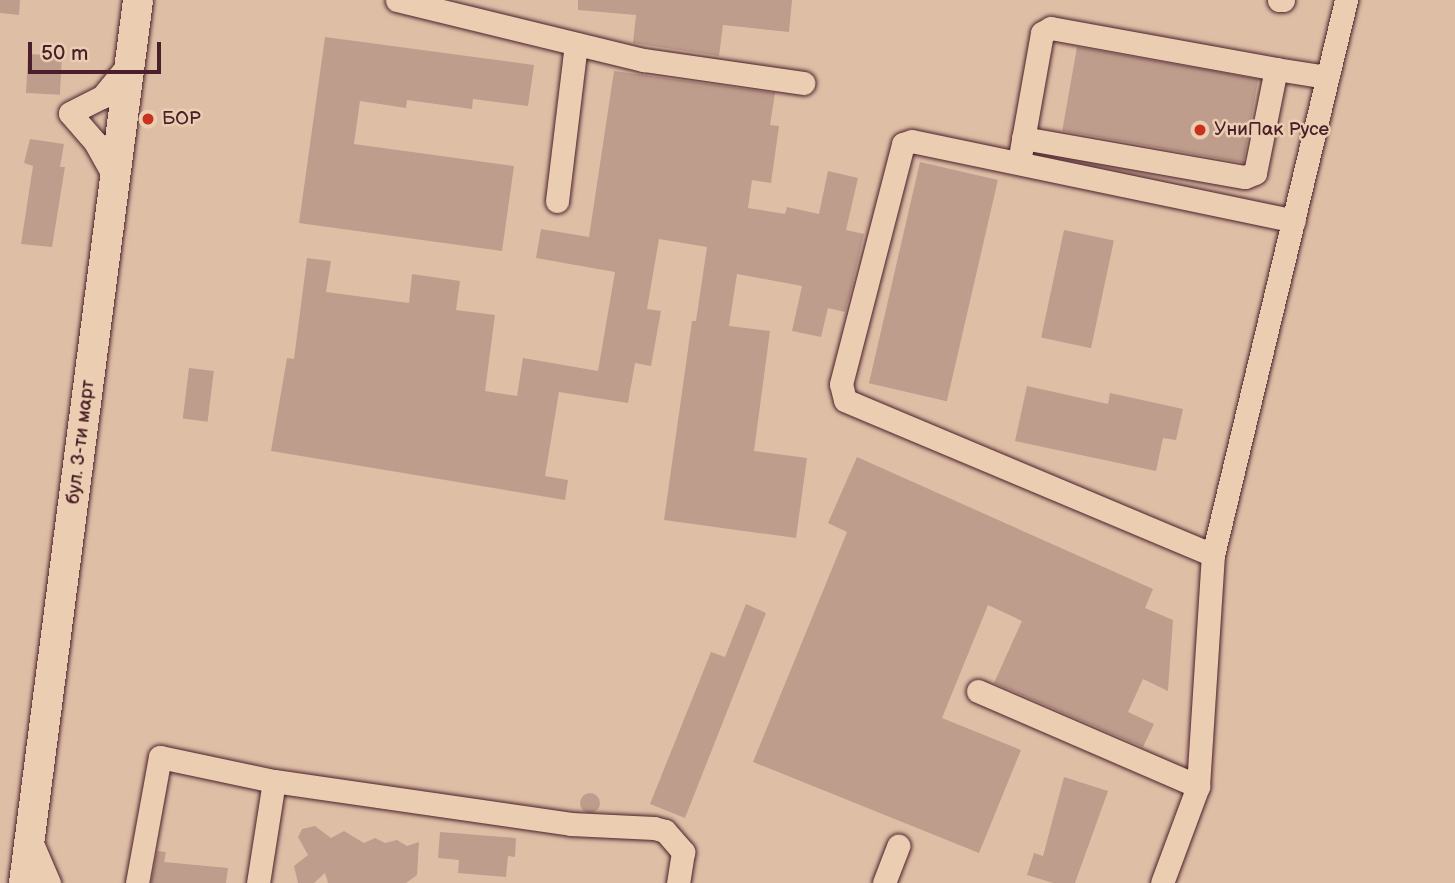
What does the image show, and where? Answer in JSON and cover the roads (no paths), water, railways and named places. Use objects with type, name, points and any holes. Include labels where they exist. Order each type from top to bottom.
[{"type":"main road","name":"бул. 3-ти март","points":[[24,883],[138,0]]},
{"type":"street","points":[[134,31],[149,0]]},
{"type":"street","points":[[397,0],[482,17],[644,60],[803,83]]},
{"type":"street","points":[[1163,883],[1198,786],[1213,555],[1346,0]]},
{"type":"street","points":[[1021,150],[1042,33],[1051,28],[1327,77]]},
{"type":"street","points":[[557,201],[576,44]]},
{"type":"street","points":[[115,177],[95,142],[70,113],[102,97],[130,62]]},
{"type":"street","points":[[1213,555],[845,400],[841,384],[903,145],[912,141],[1021,150],[1245,177],[1255,173],[1276,69]]},
{"type":"street","points":[[1021,150],[1294,220]]},
{"type":"street","points":[[978,691],[1198,786]]},
{"type":"street","points":[[136,883],[160,757],[274,781],[571,824],[654,828],[664,831],[683,852],[678,883]]},
{"type":"street","points":[[258,883],[274,781]]},
{"type":"street","points":[[30,838],[49,883]]},
{"type":"street","points":[[884,883],[898,846]]},
{"type":"place","name":"БОР","points":[[148,119]]},
{"type":"place","name":"УниПак Русе","points":[[1200,130]]}]
